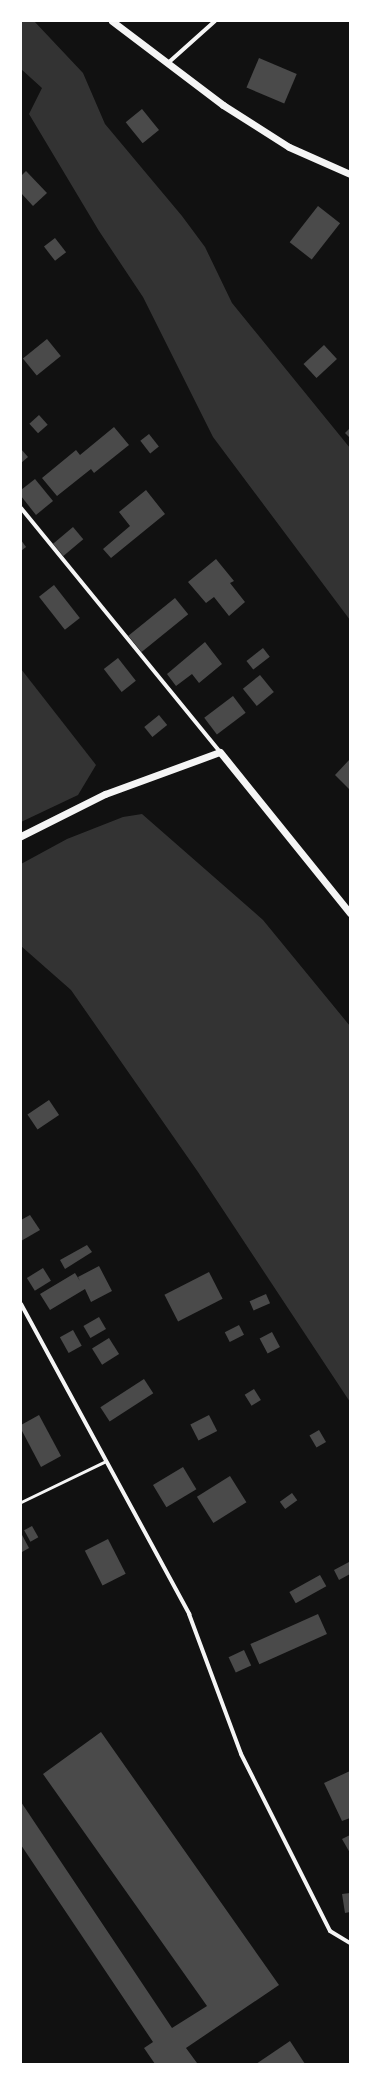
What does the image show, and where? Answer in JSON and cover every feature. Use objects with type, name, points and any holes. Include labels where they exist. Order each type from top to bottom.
[{"type":"street","points":[[112,21],[223,105],[290,147],[350,174]]},
{"type":"street","points":[[168,63],[215,21]]},
{"type":"street","points":[[21,508],[350,913]]},
{"type":"street","points":[[21,836],[105,794],[220,752]]},
{"type":"street","points":[[21,1304],[189,1614],[242,1754],[330,1931],[350,1942]]},
{"type":"lane","points":[[21,1502],[106,1461]]},
{"type":"shaded area","points":[[21,21],[34,21],[83,73],[105,124],[182,216],[205,247],[232,303],[350,448],[350,620],[213,437],[143,297],[99,231],[29,114],[42,88],[21,69]]},
{"type":"shaded area","points":[[21,669],[96,765],[78,795],[21,822]]},
{"type":"shaded area","points":[[142,814],[263,920],[350,1026],[350,1402],[198,1172],[71,990],[21,946],[21,864],[67,839],[123,817]]},
{"type":"building","points":[[259,58],[297,74],[284,103],[246,87]]},
{"type":"building","points":[[142,109],[159,130],[143,143],[126,122]]},
{"type":"building","points":[[26,171],[47,193],[33,206],[21,193],[21,176]]},
{"type":"building","points":[[318,206],[340,223],[312,259],[290,242]]},
{"type":"building","points":[[55,238],[66,252],[55,261],[44,247]]},
{"type":"building","points":[[47,339],[61,356],[37,376],[23,359]]},
{"type":"building","points":[[324,345],[337,359],[316,378],[304,364]]},
{"type":"building","points":[[39,415],[48,425],[38,433],[29,424]]},
{"type":"building","points":[[114,427],[129,445],[94,473],[91,469],[57,496],[42,478],[76,450],[80,455]]},
{"type":"building","points":[[350,428],[350,438],[345,433]]},
{"type":"building","points":[[149,434],[159,447],[150,453],[140,441]]},
{"type":"building","points":[[21,449],[28,457],[21,463]]},
{"type":"building","points":[[35,479],[53,501],[36,515],[21,496],[21,490]]},
{"type":"building","points":[[146,490],[165,514],[111,558],[103,549],[130,526],[119,512]]},
{"type":"building","points":[[73,527],[83,539],[63,556],[53,544]]},
{"type":"building","points":[[21,540],[26,547],[21,551]]},
{"type":"building","points":[[216,559],[234,581],[230,583],[245,602],[229,616],[214,597],[206,603],[188,582]]},
{"type":"building","points":[[54,585],[80,618],[65,630],[39,597]]},
{"type":"building","points":[[175,598],[188,614],[142,652],[128,636]]},
{"type":"building","points":[[205,642],[222,664],[199,683],[192,674],[176,686],[167,674]]},
{"type":"building","points":[[263,648],[270,657],[253,670],[246,661]]},
{"type":"building","points":[[118,658],[136,681],[122,692],[104,669]]},
{"type":"building","points":[[260,675],[274,692],[257,706],[243,689]]},
{"type":"building","points":[[233,696],[246,713],[217,734],[204,718]]},
{"type":"building","points":[[159,715],[167,725],[152,737],[144,727]]},
{"type":"building","points":[[350,759],[350,790],[335,775]]},
{"type":"building","points":[[49,1100],[59,1115],[38,1129],[27,1115]]},
{"type":"building","points":[[30,1215],[40,1230],[21,1241],[21,1220]]},
{"type":"building","points":[[87,1245],[92,1252],[65,1269],[60,1260]]},
{"type":"building","points":[[99,1266],[112,1291],[91,1302],[85,1289],[50,1310],[40,1294],[75,1273],[80,1281],[78,1277]]},
{"type":"building","points":[[43,1268],[51,1281],[35,1291],[27,1278]]},
{"type":"building","points":[[209,1272],[223,1299],[178,1321],[164,1295]]},
{"type":"building","points":[[266,1294],[270,1303],[254,1310],[250,1301]]},
{"type":"building","points":[[99,1317],[106,1329],[90,1338],[83,1326]]},
{"type":"building","points":[[239,1325],[244,1335],[230,1342],[225,1332]]},
{"type":"building","points":[[73,1330],[82,1346],[69,1353],[60,1337]]},
{"type":"building","points":[[272,1332],[280,1347],[268,1354],[260,1339]]},
{"type":"building","points":[[109,1338],[119,1354],[102,1365],[92,1349]]},
{"type":"building","points":[[144,1379],[153,1393],[110,1422],[100,1407]]},
{"type":"building","points":[[254,1389],[261,1400],[252,1406],[245,1395]]},
{"type":"building","points":[[39,1415],[61,1456],[41,1467],[21,1429],[21,1425]]},
{"type":"building","points":[[209,1415],[217,1431],[198,1441],[190,1425]]},
{"type":"building","points":[[319,1430],[326,1442],[316,1448],[309,1436]]},
{"type":"building","points":[[183,1467],[196,1489],[166,1507],[153,1485]]},
{"type":"building","points":[[230,1476],[246,1502],[213,1523],[197,1497]]},
{"type":"building","points":[[292,1493],[297,1500],[285,1509],[280,1502]]},
{"type":"building","points":[[32,1526],[38,1537],[30,1542],[24,1530]]},
{"type":"building","points":[[21,1533],[29,1548],[22,1552],[21,1549]]},
{"type":"building","points":[[108,1539],[126,1574],[103,1586],[85,1551]]},
{"type":"building","points":[[349,1562],[350,1574],[339,1580],[334,1570]]},
{"type":"building","points":[[320,1575],[326,1586],[296,1603],[289,1592]]},
{"type":"building","points":[[318,1614],[327,1634],[259,1664],[250,1644]]},
{"type":"building","points":[[244,1650],[251,1665],[236,1673],[229,1657]]},
{"type":"building","points":[[101,1732],[279,1985],[186,2048],[197,2063],[195,2064],[155,2064],[144,2048],[153,2042],[21,1845],[21,1802],[172,2028],[207,2006],[43,1774]]},
{"type":"building","points":[[350,1771],[350,1818],[342,1821],[324,1783]]},
{"type":"building","points":[[350,1835],[350,1853],[342,1839]]},
{"type":"building","points":[[350,1893],[350,1912],[345,1913],[342,1894]]},
{"type":"building","points":[[290,2041],[305,2064],[256,2064]]}]
